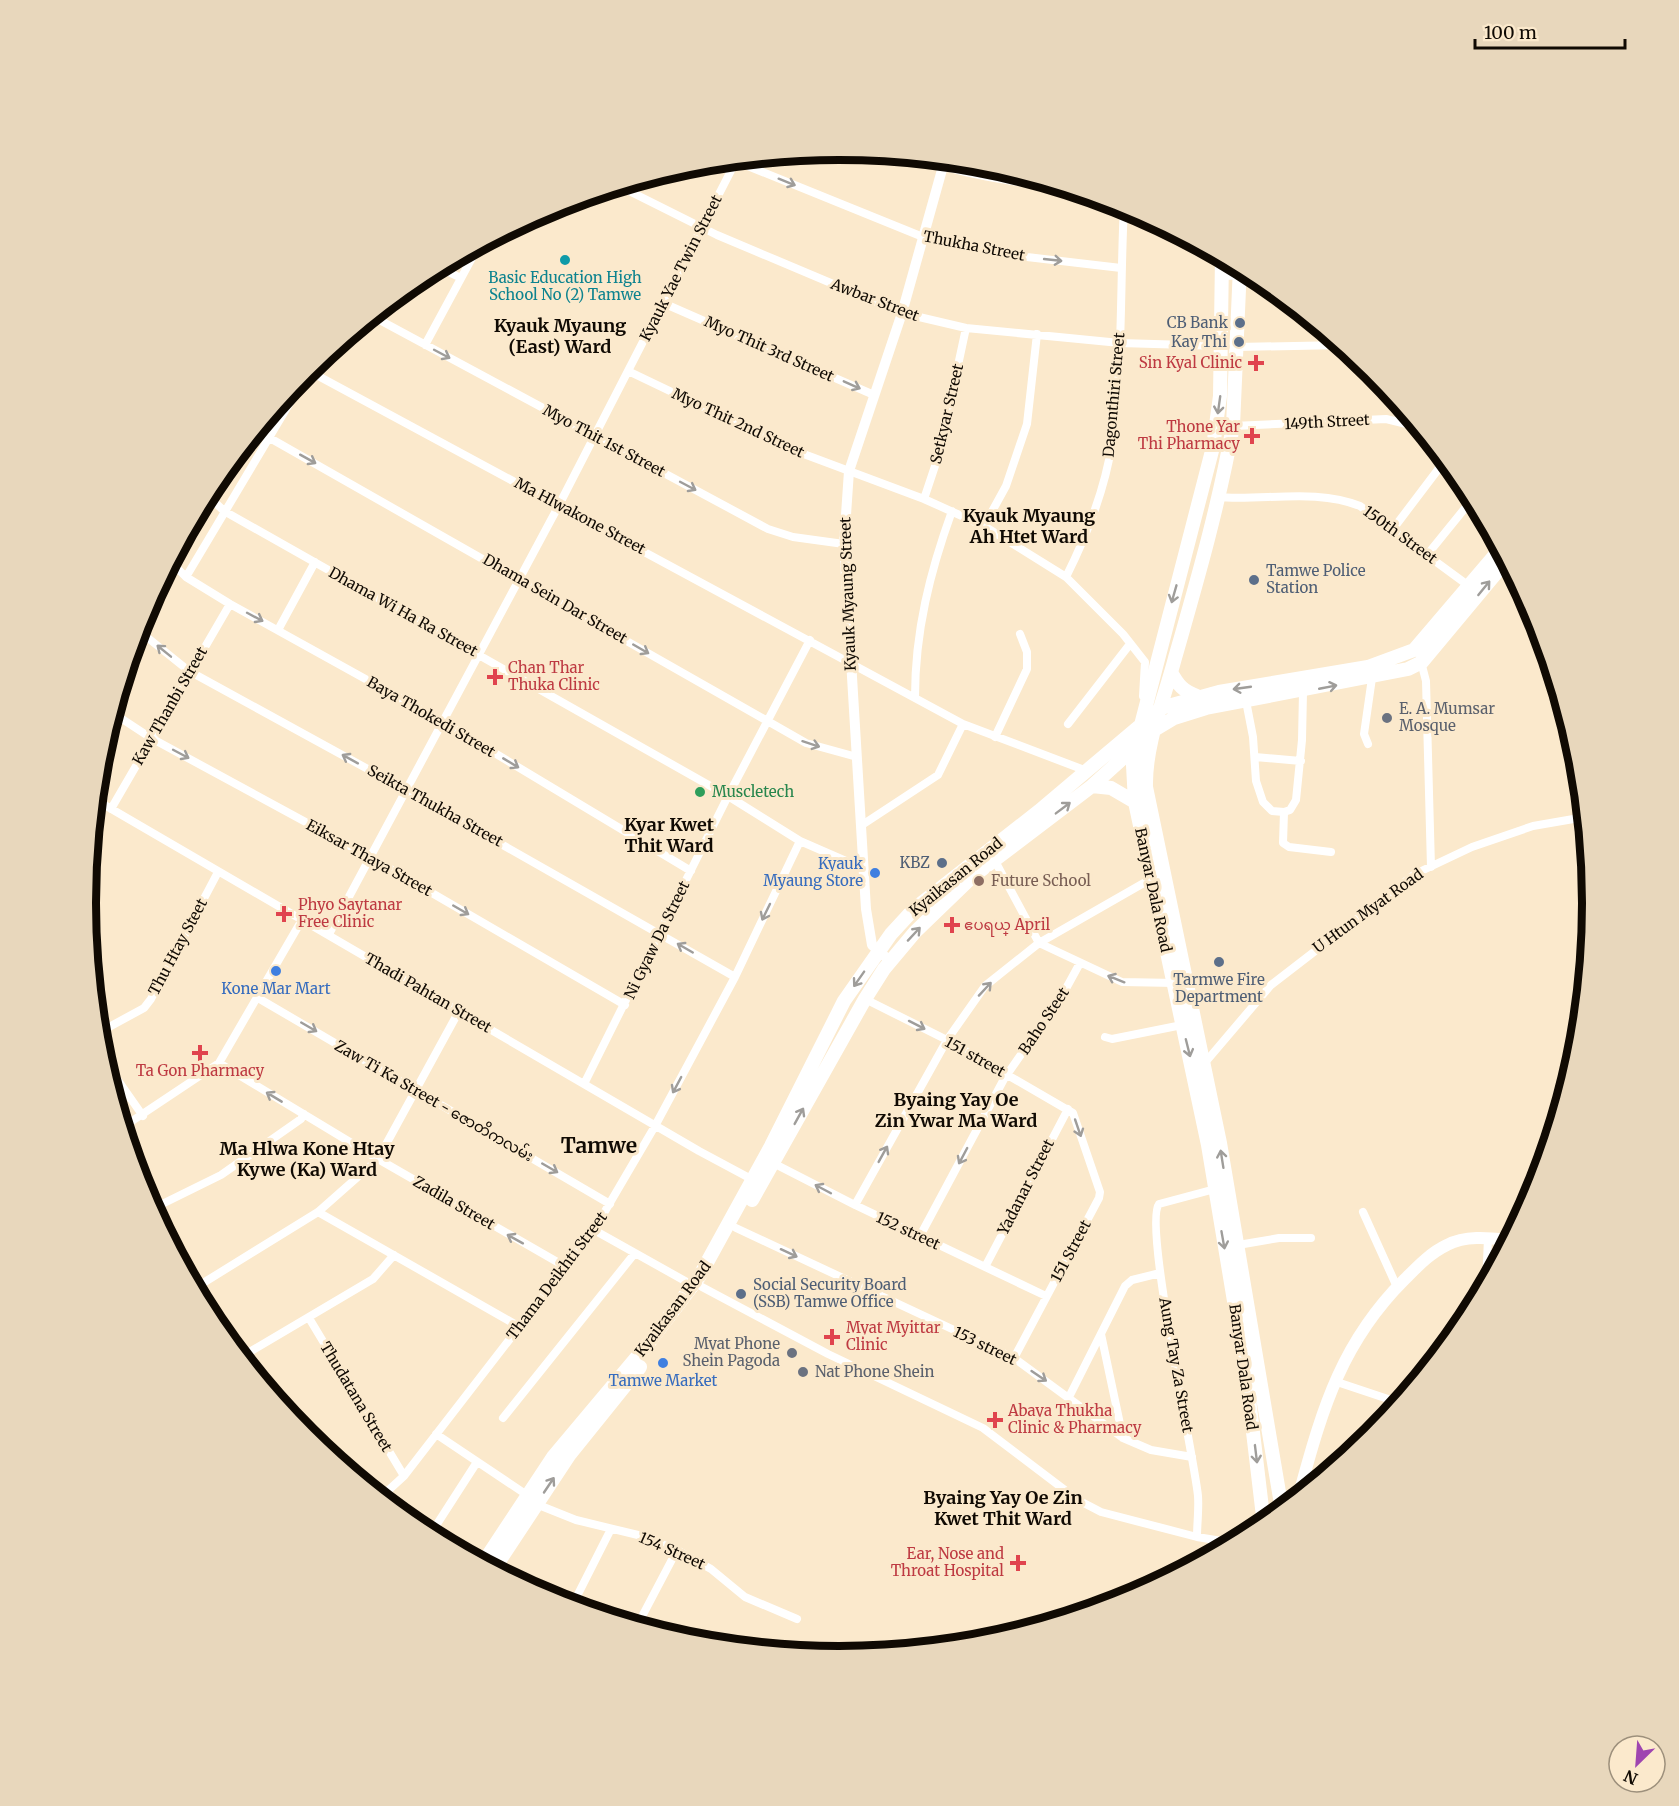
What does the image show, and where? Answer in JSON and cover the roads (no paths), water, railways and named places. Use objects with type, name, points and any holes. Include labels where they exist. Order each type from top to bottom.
[{"type":"main road","name":"Banyar Dala Road","points":[[1222,266],[1220,396],[1213,447],[1141,723],[1133,765],[1134,802],[1151,886],[1205,1063],[1238,1245],[1263,1514]]},
{"type":"main road","name":"Banyar Dala Road","points":[[1239,276],[1233,426],[1203,561],[1154,730],[1145,770],[1146,787],[1167,890],[1180,982],[1182,1025],[1195,1074],[1215,1189],[1281,1501]]},
{"type":"main road","name":"Kyaikasan Road","points":[[497,1563],[553,1457],[698,1286],[736,1228],[844,1000],[878,952],[921,903],[1087,771],[1161,708],[1197,696],[1368,668],[1414,650],[1496,554]]},
{"type":"main road","name":"Kyaikasan Road","points":[[698,1286],[757,1182],[773,1163],[865,999],[890,961],[915,932],[972,877],[1092,786],[1154,730],[1188,713],[1246,700],[1303,692],[1393,674],[1422,662],[1502,566]]},
{"type":"main road","points":[[1172,672],[1178,686],[1185,692],[1197,696]]},
{"type":"main road","points":[[1092,786],[1111,788],[1134,802]]},
{"type":"main road","points":[[1151,886],[1167,890]]},
{"type":"main road","points":[[1302,1485],[1334,1381],[1374,1313],[1425,1258],[1447,1244],[1468,1239],[1502,1239]]},
{"type":"main road","points":[[1278,1485],[1290,1491],[1298,1488]]},
{"type":"main road","name":"Kyaikasan Road","points":[[487,1557],[532,1500]]},
{"type":"street","name":"Thukha Street","points":[[748,165],[923,237],[1027,257],[1121,268]]},
{"type":"street","name":"Kyauk Myaung Street","points":[[878,952],[869,939],[862,868],[862,825],[843,544],[849,471],[902,313],[943,167]]},
{"type":"street","name":"Kyauk Yae Twin Street","points":[[329,934],[559,505],[731,168]]},
{"type":"street","points":[[960,170],[983,178],[1025,183]]},
{"type":"street","name":"Awbar Street","points":[[628,191],[702,227],[902,313],[966,328],[1120,343],[1222,346]]},
{"type":"street","name":"Dagonthiri Street","points":[[1066,577],[1087,536],[1102,488],[1112,443],[1120,343],[1123,216]]},
{"type":"street","points":[[425,345],[473,256]]},
{"type":"street","points":[[448,272],[461,278]]},
{"type":"street","points":[[1222,276],[1233,273]]},
{"type":"street","name":"Myo Thit 3rd Street","points":[[663,303],[874,395]]},
{"type":"street","name":"Myo Thit 1st Street","points":[[379,320],[768,529],[793,537],[843,544]]},
{"type":"street","name":"Setkyar Street","points":[[924,499],[939,454],[966,328]]},
{"type":"street","points":[[984,526],[1006,486],[1027,424],[1037,334]]},
{"type":"street","points":[[1237,347],[1331,345]]},
{"type":"street","name":"Myo Thit 2nd Street","points":[[628,371],[793,450],[924,499],[984,526],[1066,577],[1145,662],[1141,723]]},
{"type":"street","name":"Ma Hlwakone Street","points":[[320,372],[559,505],[963,724],[1087,771]]},
{"type":"street","points":[[186,577],[286,407]]},
{"type":"street","name":"149th Street","points":[[1233,426],[1386,419],[1407,424]]},
{"type":"street","name":"Dhama Sein Dar Street","points":[[264,433],[806,743],[857,757]]},
{"type":"street","points":[[1393,529],[1441,466]]},
{"type":"street","name":"150th Street","points":[[1217,497],[1329,497],[1360,506],[1469,586]]},
{"type":"street","name":"Dhama Wi Ha Ra Street","points":[[214,502],[224,511],[728,796],[800,840],[862,868]]},
{"type":"street","points":[[1427,555],[1467,505]]},
{"type":"street","points":[[915,697],[915,657],[919,624],[929,580],[952,511]]},
{"type":"street","points":[[278,630],[315,562]]},
{"type":"street","name":"Baya Thokedi Street","points":[[176,567],[186,577],[230,604],[443,722],[691,871]]},
{"type":"street","name":"Kaw Thanbi Street","points":[[111,809],[189,671],[230,604]]},
{"type":"street","points":[[995,737],[1027,669],[1027,652],[1020,634]]},
{"type":"street","name":"Seikta Thukha Street","points":[[146,636],[189,671],[406,790],[735,977]]},
{"type":"street","name":"Ni Gyaw Da Street","points":[[584,1084],[728,796],[810,640]]},
{"type":"street","points":[[1068,724],[1130,644]]},
{"type":"street","points":[[1414,650],[1422,662],[1426,681],[1431,867]]},
{"type":"street","points":[[1368,744],[1364,734],[1372,678]]},
{"type":"street","points":[[1246,700],[1255,757],[1256,782],[1263,802],[1272,811],[1284,812],[1290,810],[1296,800],[1301,761],[1303,692]]},
{"type":"street","name":"Eiksar Thaya Street","points":[[120,717],[151,738],[370,857],[624,1005]]},
{"type":"street","points":[[862,825],[938,775],[963,724]]},
{"type":"street","points":[[1255,757],[1301,761]]},
{"type":"street","name":"Thadi Pahtan Street","points":[[102,804],[218,872],[303,918],[655,1126],[757,1182]]},
{"type":"street","points":[[1284,812],[1283,843],[1289,847],[1331,852]]},
{"type":"street","name":"U Htun Myat Road","points":[[1195,1074],[1271,985],[1415,874],[1472,847],[1533,826],[1578,818]]},
{"type":"street","name":"Thama Deikhti Street","points":[[386,1492],[404,1476],[594,1230],[655,1126],[735,977],[800,840]]},
{"type":"street","points":[[995,861],[1039,943],[1122,982],[1180,982]]},
{"type":"street","name":"Thu Htay Steet","points":[[107,1028],[144,1008],[151,999],[218,872]]},
{"type":"street","points":[[855,1205],[946,1040],[986,986],[1039,943],[1151,886]]},
{"type":"street","points":[[129,1123],[219,1063],[303,918]]},
{"type":"street","points":[[878,952],[890,961]]},
{"type":"street","name":"Baho Steet","points":[[920,1236],[1006,1076],[1063,994],[1080,963]]},
{"type":"street","name":"Zaw Ti Ka Street - ဇောတိကလမ်း","points":[[258,998],[610,1204]]},
{"type":"street","name":"151 street","points":[[865,999],[946,1040],[1006,1076],[1068,1108]]},
{"type":"street","points":[[201,1284],[318,1212],[378,1159],[459,1011]]},
{"type":"street","points":[[1106,1037],[1112,1039],[1182,1025]]},
{"type":"street","name":"Zadila Street","points":[[219,1063],[378,1159],[566,1267]]},
{"type":"street","points":[[118,1080],[142,1116]]},
{"type":"street","name":"151 Street","points":[[1014,1358],[1100,1192],[1073,1113],[1068,1108]]},
{"type":"street","name":"Yadanar Street","points":[[985,1267],[1068,1108]]},
{"type":"street","points":[[161,1205],[221,1175],[301,1119],[304,1114]]},
{"type":"street","name":"152 street","points":[[773,1163],[855,1205],[1046,1296]]},
{"type":"street","name":"Aung Tay Za Street","points":[[1197,1537],[1198,1498],[1160,1273],[1156,1208],[1159,1204],[1215,1189]]},
{"type":"street","points":[[318,1212],[520,1327]]},
{"type":"street","points":[[1363,1212],[1397,1287]]},
{"type":"street","name":"153 street","points":[[736,1228],[1014,1358],[1068,1397],[1084,1412],[1123,1438],[1151,1450],[1192,1457]]},
{"type":"street","points":[[594,1230],[828,1354],[983,1428],[1078,1500],[1101,1512],[1197,1537],[1221,1541]]},
{"type":"street","points":[[1238,1245],[1279,1238],[1311,1238]]},
{"type":"street","points":[[1487,1268],[1488,1238]]},
{"type":"street","points":[[503,1418],[635,1253]]},
{"type":"street","points":[[247,1352],[373,1279],[394,1255]]},
{"type":"street","points":[[1068,1397],[1128,1282],[1160,1273]]},
{"type":"street","name":"Thudatana Street","points":[[309,1318],[404,1476]]},
{"type":"street","points":[[1101,1334],[1123,1438]]},
{"type":"street","points":[[1334,1381],[1391,1400]]},
{"type":"street","name":"154 Street","points":[[436,1434],[532,1500],[576,1520],[638,1535],[677,1550],[711,1569],[745,1597],[797,1618]]},
{"type":"street","points":[[435,1527],[477,1462]]},
{"type":"street","points":[[576,1598],[611,1529]]},
{"type":"street","points":[[641,1619],[677,1550]]},
{"type":"place","name":"Basic Education High School No (2) Tamwe","points":[[565,260]]},
{"type":"place","name":"CB Bank","points":[[1240,323]]},
{"type":"place","name":"Kay Thi","points":[[1239,342]]},
{"type":"place","name":"Sin Kyal Clinic","points":[[1256,363]]},
{"type":"place","name":"Thone Yar Thi Pharmacy","points":[[1252,436]]},
{"type":"place","name":"Tamwe Police Station","points":[[1254,580]]},
{"type":"place","name":"Chan Thar Thuka Clinic","points":[[495,677]]},
{"type":"place","name":"E. A. Mumsar Mosque","points":[[1387,718]]},
{"type":"place","name":"Muscletech","points":[[700,792]]},
{"type":"place","name":"KBZ","points":[[942,863]]},
{"type":"place","name":"Kyauk Myaung Store","points":[[875,873]]},
{"type":"place","name":"Future School","points":[[979,881]]},
{"type":"place","name":"Phyo Saytanar Free Clinic","points":[[284,914]]},
{"type":"place","name":"ဧပရယ္ April","points":[[952,925]]},
{"type":"place","name":"Tarmwe Fire Department","points":[[1219,962]]},
{"type":"place","name":"Kone Mar Mart","points":[[276,971]]},
{"type":"place","name":"Ta Gon Pharmacy","points":[[200,1053]]},
{"type":"place","name":"Social Security Board (SSB) Tamwe Office","points":[[741,1294]]},
{"type":"place","name":"Myat Myittar Clinic","points":[[832,1337]]},
{"type":"place","name":"Myat Phone Shein Pagoda","points":[[792,1353]]},
{"type":"place","name":"Tamwe Market","points":[[663,1363]]},
{"type":"place","name":"Nat Phone Shein","points":[[803,1372]]},
{"type":"place","name":"Abaya Thukha Clinic & Pharmacy","points":[[995,1420]]},
{"type":"place","name":"Ear, Nose and Throat Hospital","points":[[1018,1563]]},
{"type":"district","name":"Kyauk Myaung (East) Ward","points":[[560,336]]},
{"type":"district","name":"Kyauk Myaung Ah Htet Ward","points":[[1029,526]]},
{"type":"district","name":"Kyar Kwet Thit Ward","points":[[669,835]]},
{"type":"district","name":"Byaing Yay Oe Zin Ywar Ma Ward","points":[[956,1110]]},
{"type":"district","name":"Tamwe","points":[[599,1146]]},
{"type":"district","name":"Ma Hlwa Kone Htay Kywe (Ka) Ward","points":[[307,1159]]},
{"type":"district","name":"Byaing Yay Oe Zin Kwet Thit Ward","points":[[1003,1508]]}]
